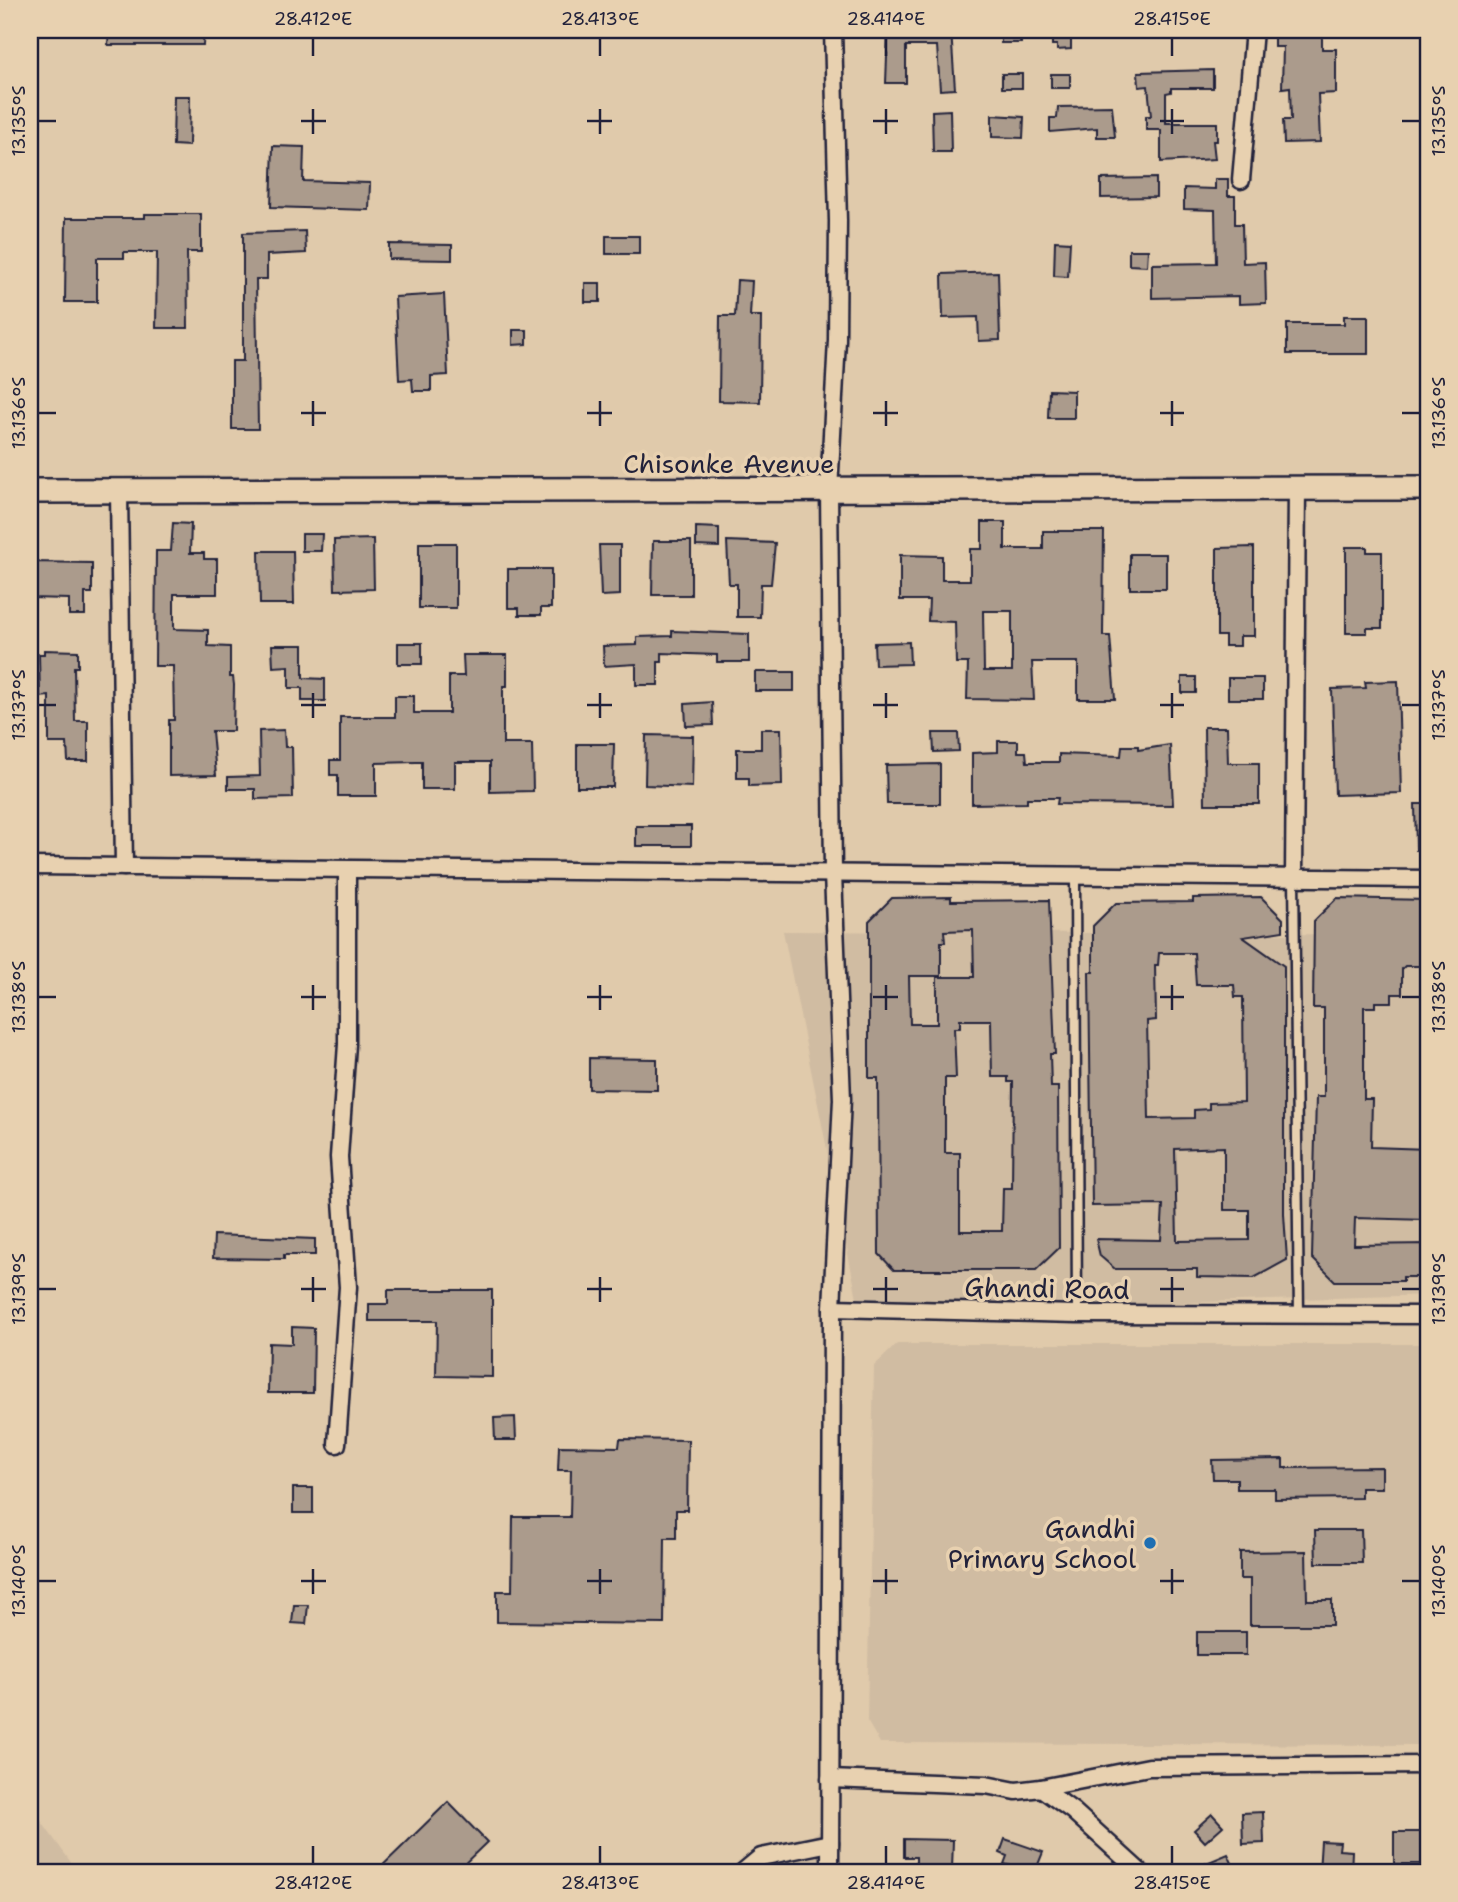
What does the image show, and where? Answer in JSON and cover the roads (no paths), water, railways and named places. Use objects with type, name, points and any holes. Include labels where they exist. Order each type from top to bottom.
[{"type":"street","points":[[830,1872],[832,1308],[842,1099],[833,874],[829,491],[837,340],[838,248],[832,30]]},
{"type":"street","points":[[1241,180],[1254,30]]},
{"type":"street","points":[[1294,877],[1297,486]]},
{"type":"street","name":"Chisonke Avenue","points":[[30,491],[829,491],[1297,486],[1428,488]]},
{"type":"street","points":[[119,492],[124,867]]},
{"type":"street","points":[[30,866],[1075,878],[1428,879]]},
{"type":"street","points":[[337,1444],[348,1287],[339,1157],[347,1044],[346,869]]},
{"type":"street","name":"Ghandi Road","points":[[832,1308],[1077,1314],[1428,1315]]},
{"type":"street","points":[[830,1779],[975,1785],[1016,1791],[1149,1767],[1428,1765]]},
{"type":"street","points":[[1041,1788],[1073,1811],[1140,1872]]},
{"type":"street","points":[[743,1872],[761,1857],[830,1843]]},
{"type":"lane","points":[[1294,877],[1299,1315]]},
{"type":"lane","points":[[1075,878],[1077,1314]]},
{"type":"place","name":"Gandhi Primary School","points":[[1150,1543]]}]
